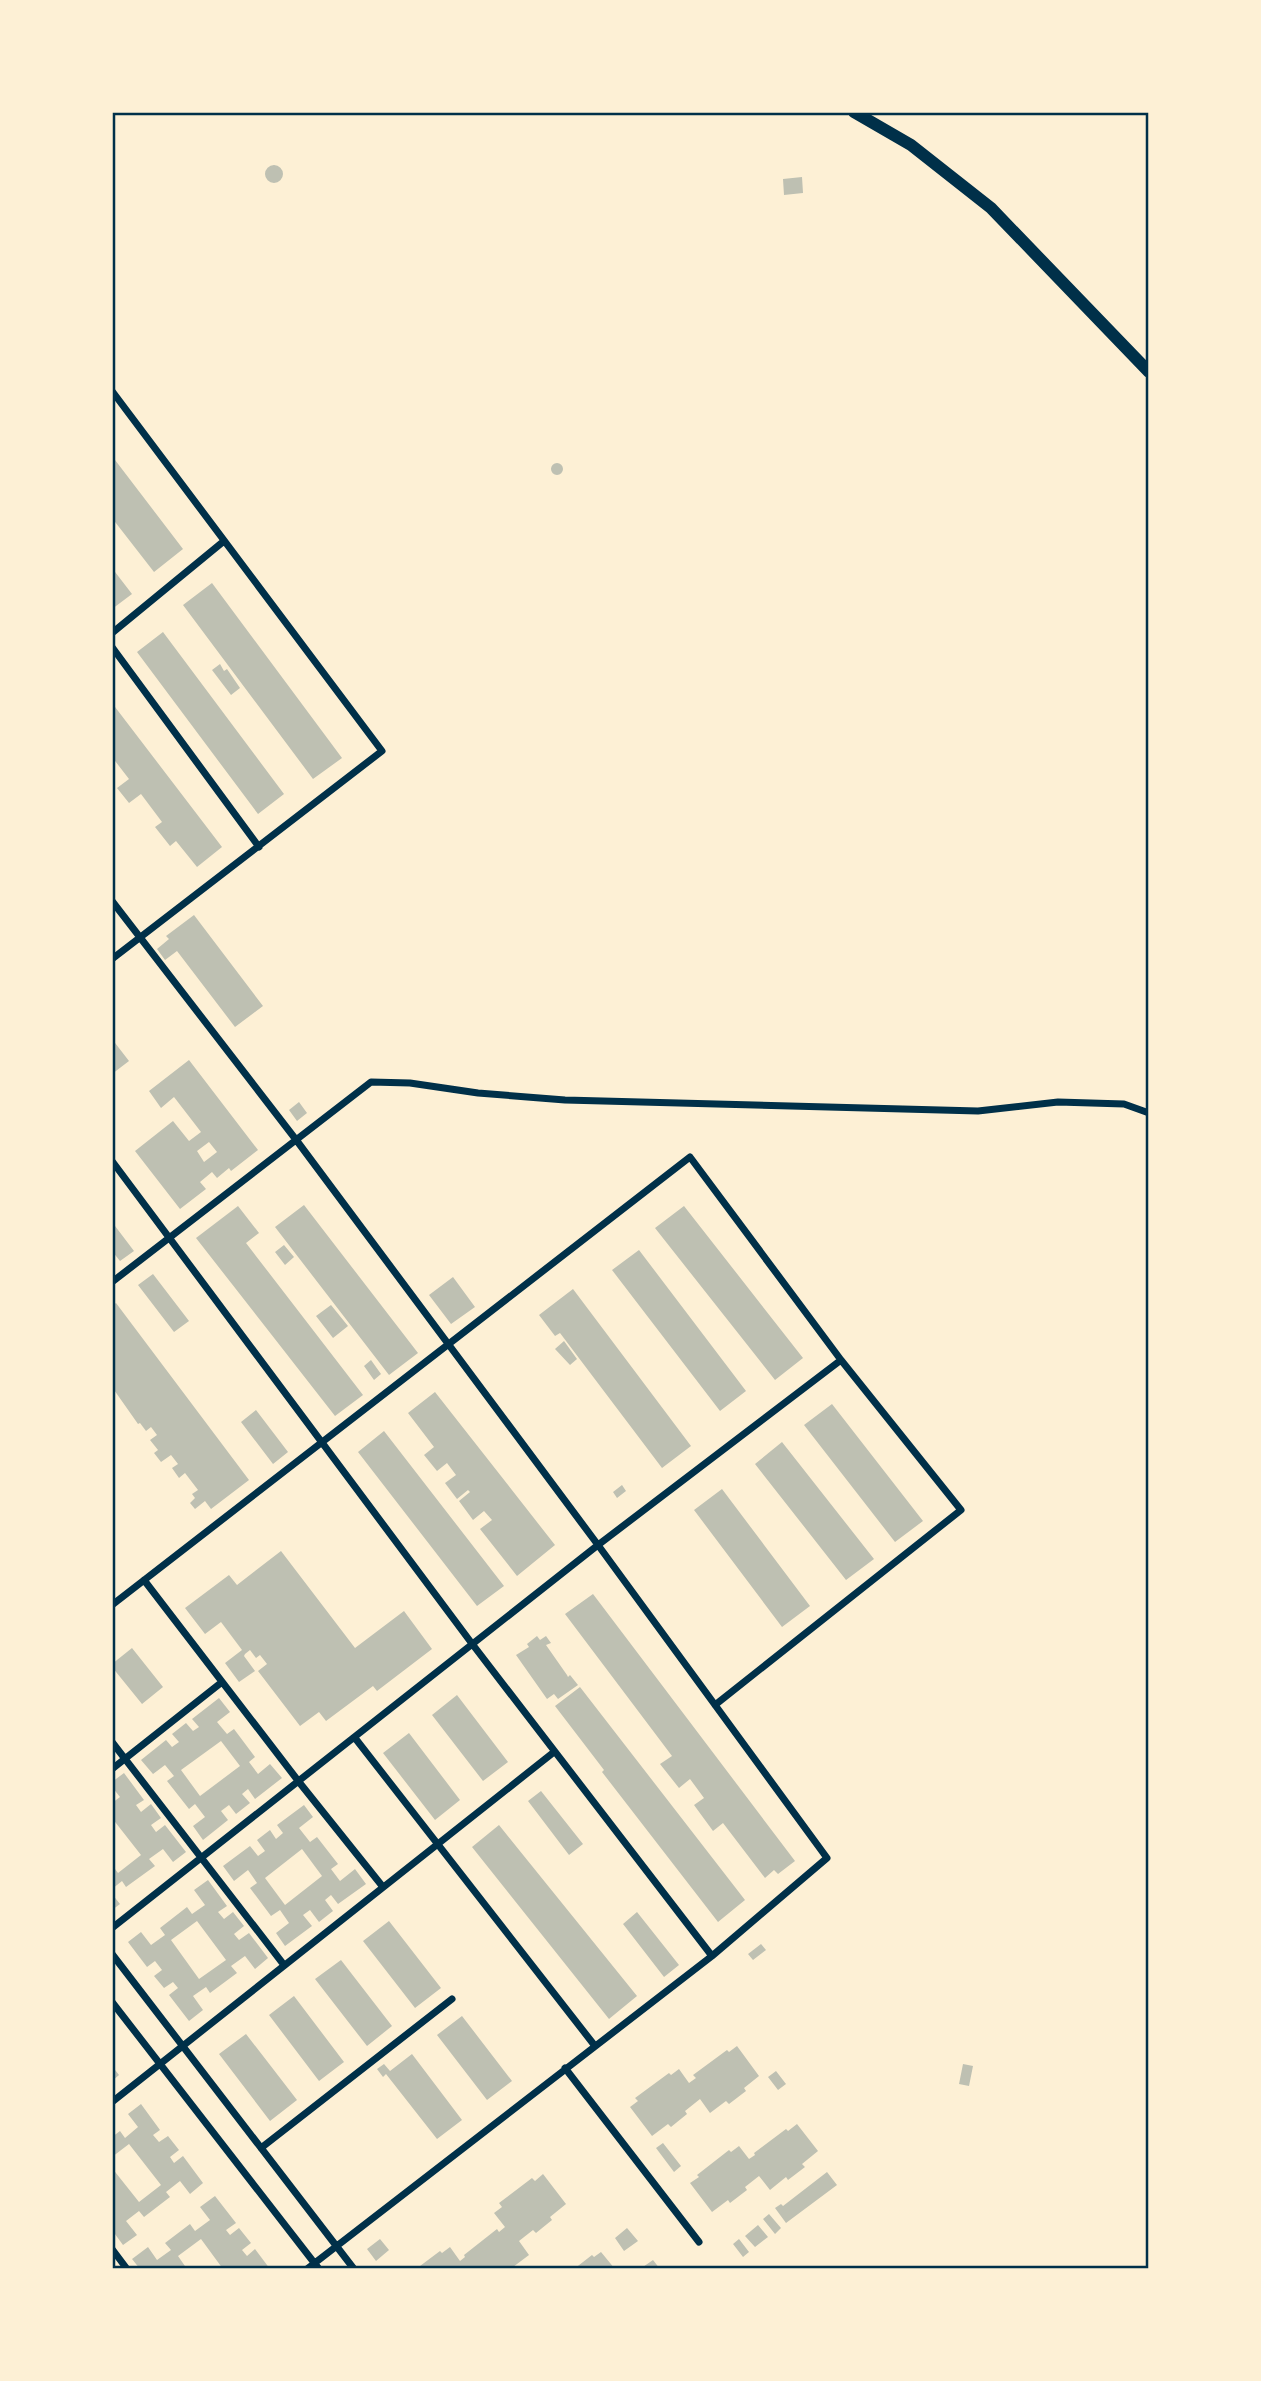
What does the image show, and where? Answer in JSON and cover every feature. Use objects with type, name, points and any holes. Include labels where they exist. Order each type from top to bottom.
[{"type":"street","points":[[854,112],[911,145],[991,208],[1149,372]]},
{"type":"street","points":[[112,391],[382,751],[112,959]]},
{"type":"street","points":[[112,633],[225,541]]},
{"type":"street","points":[[112,647],[259,847]]},
{"type":"street","points":[[112,901],[297,1141],[827,1858],[712,1956],[565,2068],[317,2266],[307,2269]]},
{"type":"street","points":[[112,1282],[371,1082],[410,1083],[478,1093],[591,1101],[978,1111],[1059,1102],[1124,1104],[1149,1112]]},
{"type":"street","points":[[112,1605],[690,1157],[841,1360],[961,1510],[715,1705]]},
{"type":"street","points":[[112,1161],[473,1645],[712,1956]]},
{"type":"street","points":[[112,1928],[598,1545],[841,1360]]},
{"type":"street","points":[[144,1580],[383,1887]]},
{"type":"street","points":[[112,1769],[222,1682]]},
{"type":"street","points":[[355,1738],[595,2046]]},
{"type":"street","points":[[112,1742],[284,1965]]},
{"type":"street","points":[[112,2102],[554,1752]]},
{"type":"street","points":[[112,1954],[355,2269]]},
{"type":"street","points":[[261,2148],[452,1999]]},
{"type":"street","points":[[112,2002],[317,2266]]},
{"type":"street","points":[[565,2068],[699,2242]]},
{"type":"street","points":[[112,2249],[127,2269]]},
{"type":"building","points":[[274,165],[280,168],[283,174],[280,180],[274,183],[268,180],[265,174],[268,168]]},
{"type":"building","points":[[802,177],[803,193],[784,195],[783,179]]},
{"type":"building","points":[[112,456],[183,549],[154,572],[112,518]]},
{"type":"building","points":[[557,463],[563,469],[557,475],[551,469]]},
{"type":"building","points":[[112,568],[132,594],[112,609]]},
{"type":"building","points":[[212,583],[342,758],[313,779],[183,605]]},
{"type":"building","points":[[163,632],[284,794],[258,814],[137,652]]},
{"type":"building","points":[[220,664],[224,671],[227,669],[240,688],[231,695],[212,670]]},
{"type":"building","points":[[112,703],[222,847],[197,867],[176,841],[170,846],[155,827],[162,822],[141,794],[129,803],[117,788],[129,779],[112,757]]},
{"type":"building","points":[[194,915],[263,1006],[235,1027],[177,951],[165,960],[157,949],[169,939],[166,936]]},
{"type":"building","points":[[112,1039],[129,1061],[112,1074]]},
{"type":"building","points":[[189,1060],[258,1150],[231,1171],[229,1168],[217,1178],[212,1172],[200,1182],[206,1189],[180,1209],[135,1151],[173,1121],[189,1141],[201,1132],[174,1097],[161,1108],[149,1091]],"holes":[[[209,1142],[217,1152],[204,1162],[197,1151]]]},
{"type":"building","points":[[299,1102],[307,1113],[297,1121],[289,1110]]},
{"type":"building","points":[[304,1205],[418,1353],[389,1375],[275,1227]]},
{"type":"building","points":[[238,1206],[259,1233],[246,1243],[363,1395],[335,1416],[196,1238]]},
{"type":"building","points":[[684,1206],[803,1358],[775,1380],[655,1228]]},
{"type":"building","points":[[112,1222],[134,1251],[120,1261],[112,1251]]},
{"type":"building","points":[[284,1245],[294,1257],[285,1265],[275,1252]]},
{"type":"building","points":[[639,1250],[746,1391],[720,1411],[612,1270]]},
{"type":"building","points":[[153,1274],[189,1321],[174,1332],[138,1285]]},
{"type":"building","points":[[453,1277],[475,1307],[451,1324],[429,1295]]},
{"type":"building","points":[[573,1289],[691,1446],[662,1468],[560,1333],[555,1336],[539,1315]]},
{"type":"building","points":[[116,1303],[249,1480],[211,1509],[205,1501],[195,1509],[190,1503],[195,1498],[192,1494],[198,1490],[185,1473],[179,1478],[172,1468],[178,1464],[171,1455],[161,1462],[154,1453],[158,1450],[150,1440],[157,1435],[151,1427],[146,1431],[138,1424],[112,1387],[115,1381],[112,1377],[112,1306]]},
{"type":"building","points":[[331,1305],[348,1326],[333,1338],[316,1316]]},
{"type":"building","points":[[564,1341],[577,1359],[570,1365],[555,1349]]},
{"type":"building","points":[[371,1360],[381,1374],[374,1380],[364,1366]]},
{"type":"building","points":[[435,1392],[555,1545],[517,1576],[480,1529],[492,1520],[484,1511],[473,1520],[459,1501],[470,1492],[468,1490],[457,1499],[445,1483],[456,1475],[447,1463],[437,1471],[424,1455],[434,1447],[408,1413]]},
{"type":"building","points":[[832,1404],[923,1521],[895,1542],[804,1425]]},
{"type":"building","points":[[256,1410],[288,1452],[273,1464],[241,1422]]},
{"type":"building","points":[[384,1431],[504,1586],[477,1606],[358,1452]]},
{"type":"building","points":[[782,1442],[874,1559],[846,1580],[755,1464]]},
{"type":"building","points":[[622,1485],[626,1491],[617,1498],[613,1492]]},
{"type":"building","points":[[722,1489],[810,1606],[782,1627],[694,1510]]},
{"type":"building","points":[[281,1551],[355,1648],[404,1611],[432,1649],[377,1691],[373,1686],[326,1721],[319,1712],[300,1726],[258,1671],[267,1664],[260,1655],[256,1658],[250,1650],[245,1654],[255,1671],[239,1682],[225,1663],[242,1650],[221,1622],[205,1634],[185,1608],[229,1575],[237,1585]]},
{"type":"building","points":[[593,1594],[795,1861],[778,1874],[774,1870],[765,1878],[723,1823],[713,1831],[694,1805],[704,1798],[690,1779],[679,1788],[660,1764],[672,1756],[565,1614]]},
{"type":"building","points":[[537,1636],[540,1640],[546,1636],[551,1643],[546,1645],[568,1677],[570,1675],[578,1685],[558,1699],[554,1694],[547,1699],[516,1655],[529,1647],[527,1644]]},
{"type":"building","points":[[132,1648],[163,1687],[142,1704],[112,1667],[112,1664]]},
{"type":"building","points":[[580,1687],[745,1900],[718,1922],[602,1772],[604,1770],[555,1706]]},
{"type":"building","points":[[457,1695],[508,1762],[483,1781],[432,1715]]},
{"type":"building","points":[[219,1698],[230,1712],[217,1722],[227,1734],[234,1729],[255,1757],[249,1762],[258,1774],[270,1764],[282,1778],[255,1799],[248,1789],[242,1794],[250,1803],[236,1814],[229,1805],[221,1811],[228,1820],[203,1840],[193,1826],[205,1817],[195,1804],[189,1809],[167,1781],[174,1776],[165,1765],[153,1774],[141,1760],[166,1740],[172,1747],[179,1742],[172,1734],[186,1723],[193,1731],[199,1727],[192,1719]],"holes":[[[221,1741],[240,1766],[200,1796],[181,1770]]]},
{"type":"building","points":[[409,1733],[460,1800],[435,1820],[383,1753]]},
{"type":"building","points":[[124,1773],[144,1800],[136,1805],[141,1812],[151,1804],[161,1818],[151,1825],[156,1832],[165,1825],[186,1852],[173,1862],[163,1849],[149,1859],[155,1866],[126,1887],[122,1881],[112,1889],[112,1865],[118,1873],[141,1855],[112,1818],[112,1803],[120,1797],[112,1787],[112,1782]]},
{"type":"building","points":[[541,1791],[583,1844],[569,1855],[528,1801]]},
{"type":"building","points":[[304,1805],[313,1817],[299,1828],[310,1842],[317,1837],[338,1864],[331,1869],[340,1881],[355,1869],[366,1884],[338,1904],[331,1895],[325,1900],[333,1911],[319,1922],[310,1910],[303,1915],[312,1926],[285,1946],[276,1933],[289,1923],[280,1910],[271,1916],[250,1888],[257,1883],[248,1870],[234,1881],[223,1866],[250,1846],[258,1856],[265,1851],[257,1840],[270,1830],[276,1839],[283,1833],[277,1825]],"holes":[[[302,1849],[322,1876],[285,1905],[265,1878]]]},
{"type":"building","points":[[499,1825],[637,1996],[609,2019],[472,1847]]},
{"type":"building","points":[[208,1880],[227,1906],[218,1912],[224,1919],[233,1912],[244,1926],[234,1934],[239,1940],[249,1933],[268,1958],[255,1969],[245,1956],[231,1966],[237,1973],[210,1993],[206,1987],[193,1996],[203,2010],[189,2021],[169,1995],[178,1988],[173,1982],[164,1988],[154,1976],[162,1970],[155,1961],[147,1967],[128,1942],[141,1932],[151,1945],[165,1935],[160,1928],[187,1907],[192,1914],[205,1905],[194,1890]],"holes":[[[197,1921],[226,1960],[199,1979],[171,1940]]]},
{"type":"building","points":[[112,1894],[120,1904],[112,1910]]},
{"type":"building","points":[[637,1912],[679,1965],[664,1977],[623,1924]]},
{"type":"building","points":[[389,1921],[441,1988],[415,2008],[363,1941]]},
{"type":"building","points":[[761,1944],[766,1950],[753,1960],[748,1954]]},
{"type":"building","points":[[341,1960],[392,2026],[367,2046],[315,1979]]},
{"type":"building","points":[[294,1996],[344,2062],[319,2081],[269,2015]]},
{"type":"building","points":[[462,2016],[512,2081],[487,2100],[437,2035]]},
{"type":"building","points":[[246,2034],[297,2100],[270,2121],[219,2054]]},
{"type":"building","points":[[737,2046],[759,2076],[744,2088],[746,2091],[729,2104],[726,2101],[710,2113],[700,2099],[671,2127],[668,2124],[652,2136],[630,2107],[638,2101],[635,2098],[669,2073],[671,2075],[679,2069],[689,2083],[696,2078],[693,2075],[727,2050],[729,2052]]},
{"type":"building","points":[[412,2054],[462,2120],[437,2139],[386,2074],[383,2077],[377,2069],[384,2064],[390,2071]]},
{"type":"building","points":[[963,2064],[973,2066],[969,2086],[959,2084]]},
{"type":"building","points":[[112,2066],[119,2075],[112,2081]]},
{"type":"building","points":[[776,2071],[786,2084],[778,2090],[768,2077]]},
{"type":"building","points":[[141,2104],[160,2130],[153,2135],[159,2142],[168,2136],[179,2150],[170,2157],[174,2163],[183,2156],[203,2183],[190,2194],[180,2181],[166,2192],[170,2197],[144,2217],[139,2211],[126,2221],[137,2235],[123,2245],[112,2230],[112,2168],[139,2202],[161,2185],[129,2144],[112,2157],[112,2137],[120,2131],[125,2138],[138,2127],[128,2114]]},
{"type":"building","points":[[797,2124],[818,2151],[802,2164],[805,2167],[770,2190],[759,2176],[745,2187],[747,2190],[712,2212],[690,2183],[699,2177],[697,2175],[729,2150],[731,2152],[739,2146],[749,2159],[786,2129],[788,2131]]},
{"type":"building","points":[[663,2143],[681,2166],[674,2172],[656,2148]]},
{"type":"building","points":[[827,2172],[837,2185],[786,2223],[775,2208],[781,2204],[783,2206]]},
{"type":"building","points":[[543,2174],[566,2204],[536,2233],[533,2230],[519,2241],[529,2255],[513,2267],[515,2269],[416,2269],[450,2247],[460,2261],[497,2229],[499,2232],[505,2227],[494,2213],[502,2207],[499,2203],[532,2178],[535,2181]]},
{"type":"building","points":[[215,2196],[236,2223],[226,2230],[230,2235],[239,2228],[251,2243],[242,2250],[247,2256],[255,2249],[270,2269],[223,2269],[201,2239],[178,2256],[187,2269],[140,2269],[132,2259],[148,2247],[157,2260],[171,2250],[165,2243],[190,2224],[195,2231],[210,2220],[200,2207]]},
{"type":"building","points":[[769,2214],[781,2228],[775,2234],[763,2219]]},
{"type":"building","points":[[758,2225],[768,2237],[755,2247],[745,2236]]},
{"type":"building","points":[[627,2228],[638,2241],[624,2251],[615,2238]]},
{"type":"building","points":[[380,2239],[389,2250],[376,2261],[367,2249]]},
{"type":"building","points":[[739,2239],[749,2252],[743,2257],[733,2244]]},
{"type":"building","points":[[601,2252],[615,2269],[574,2269],[592,2255],[594,2257]]},
{"type":"building","points":[[653,2260],[660,2269],[640,2269]]}]
